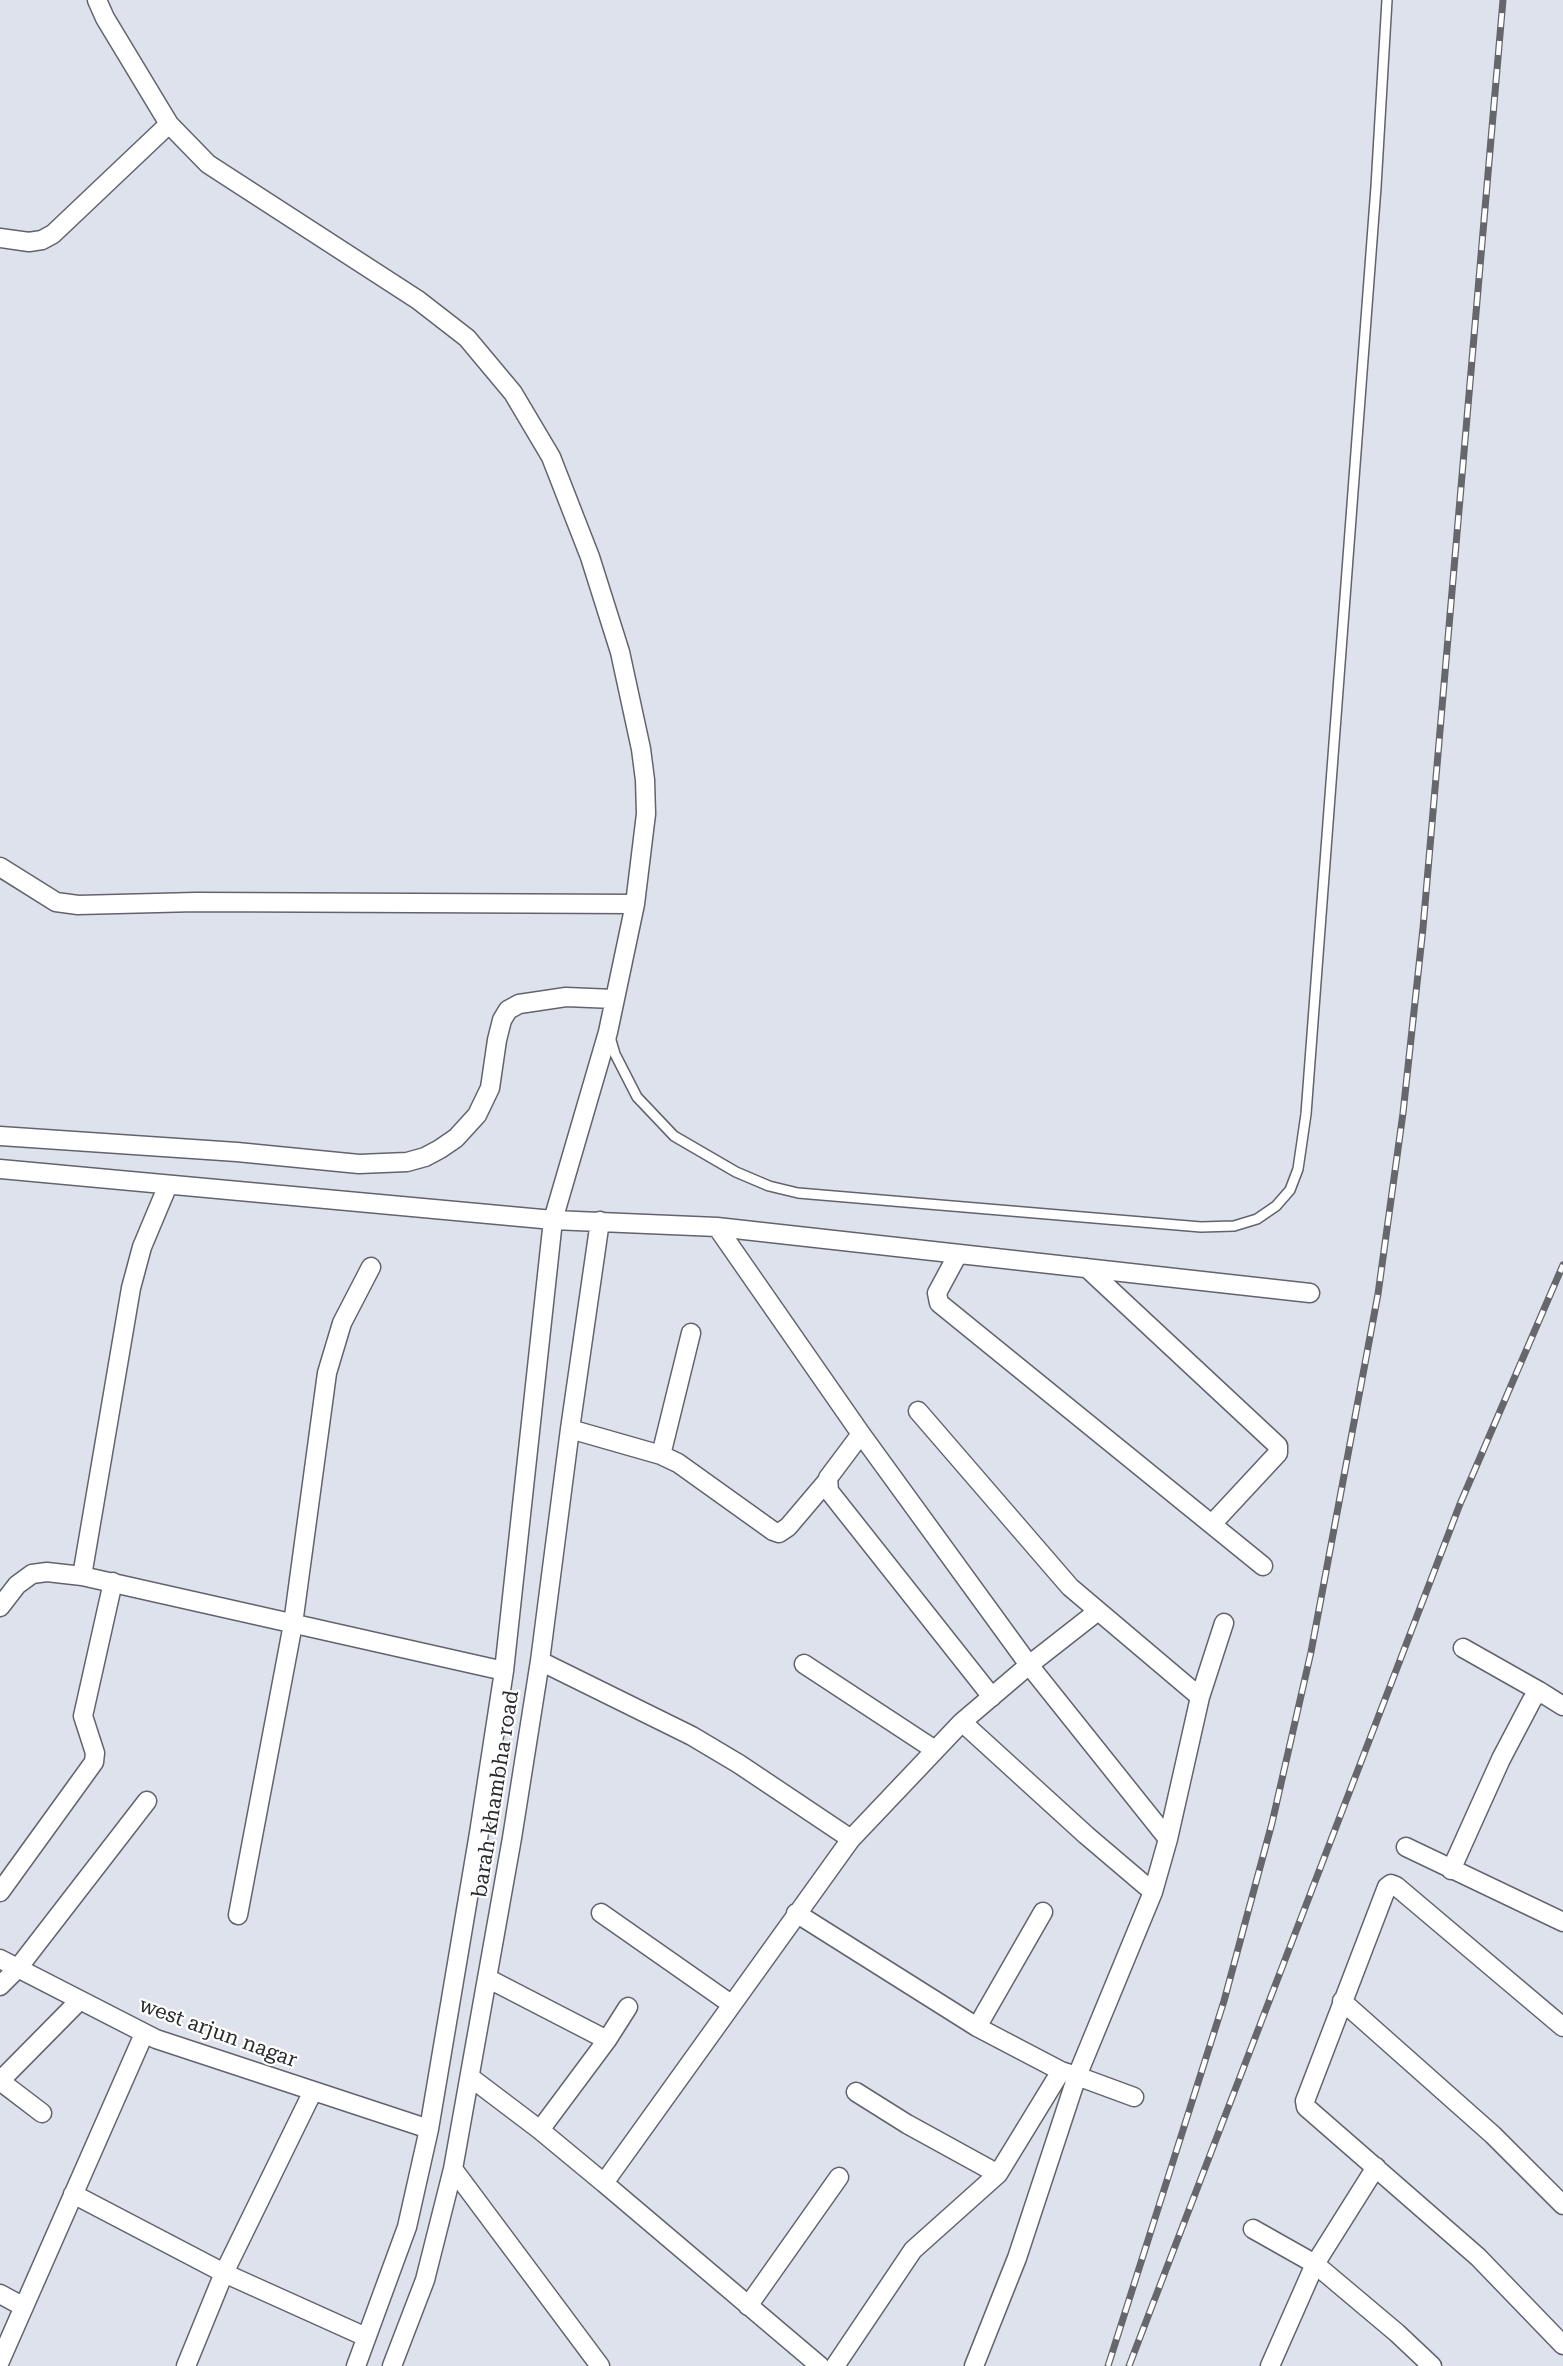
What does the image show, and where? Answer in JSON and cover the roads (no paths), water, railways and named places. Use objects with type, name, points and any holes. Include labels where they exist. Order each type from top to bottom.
[{"type":"street","name":"barah khambha road","points":[[97,0],[105,18],[169,124],[208,164],[418,300],[467,338],[513,393],[551,457],[590,557],[620,652],[641,749],[645,780],[646,814],[634,904],[608,1032],[554,1220],[504,1671],[429,2129],[407,2227],[356,2366]]},
{"type":"street","points":[[0,238],[29,242],[42,240],[53,234],[169,124]]},
{"type":"street","points":[[0,867],[56,902],[78,905],[634,904]]},
{"type":"street","points":[[0,1136],[237,1152],[359,1164],[407,1162],[425,1157],[440,1149],[456,1138],[477,1115],[490,1088],[497,1040],[502,1020],[508,1010],[519,1004],[566,997],[614,999]]},
{"type":"street","points":[[0,1169],[554,1220],[717,1227],[1310,1293]]},
{"type":"street","points":[[82,1576],[131,1288],[142,1247],[168,1185]]},
{"type":"street","name":"barah khambha road","points":[[392,2366],[425,2280],[453,2169],[470,2078],[540,1661],[600,1221]]},
{"type":"street","points":[[717,1227],[861,1434],[1029,1665],[1168,1839]]},
{"type":"street","points":[[958,1254],[937,1293],[939,1303],[1263,1566]]},
{"type":"street","points":[[238,1915],[293,1624],[327,1373],[342,1323],[371,1267]]},
{"type":"street","points":[[1087,1268],[1278,1446],[1278,1453],[1212,1524]]},
{"type":"street","points":[[661,1455],[691,1333]]},
{"type":"street","points":[[918,1411],[1070,1587],[1200,1697]]},
{"type":"street","points":[[570,1429],[661,1455],[678,1463],[773,1532],[779,1533],[788,1527],[827,1481],[861,1434]]},
{"type":"street","points":[[827,1481],[829,1491],[992,1697]]},
{"type":"street","points":[[0,1607],[16,1585],[32,1574],[47,1572],[82,1576],[504,1671]]},
{"type":"street","points":[[0,1892],[94,1762],[95,1753],[83,1716],[113,1582]]},
{"type":"street","points":[[604,2183],[851,1839],[962,1722],[1098,1611]]},
{"type":"street","points":[[974,2366],[1017,2258],[1069,2073],[1153,1892],[1168,1839],[1200,1697],[1224,1623]]},
{"type":"street","points":[[1462,1648],[1563,1707]]},
{"type":"street","points":[[540,1661],[692,1736],[739,1764],[851,1839]]},
{"type":"street","points":[[804,1664],[935,1750]]},
{"type":"street","points":[[1451,1870],[1501,1759],[1539,1691]]},
{"type":"street","points":[[962,1722],[1086,1835],[1153,1892]]},
{"type":"street","points":[[0,1986],[18,1968],[147,1801]]},
{"type":"street","points":[[1406,1847],[1563,1922]]},
{"type":"street","points":[[1563,2027],[1391,1884],[1387,1887],[1306,2093],[1306,2107],[1478,2257],[1563,2345]]},
{"type":"street","points":[[977,2027],[1043,1912]]},
{"type":"street","points":[[601,1913],[731,2004]]},
{"type":"street","points":[[796,1913],[977,2027],[1069,2073],[1134,2097]]},
{"type":"street","name":"west arjun nagar","points":[[0,1959],[144,2034],[429,2129]]},
{"type":"street","points":[[487,1978],[607,2040]]},
{"type":"street","points":[[42,2113],[0,2081],[80,2000]]},
{"type":"street","points":[[1342,2001],[1493,2135],[1563,2205]]},
{"type":"street","points":[[540,2130],[607,2040],[628,2007]]},
{"type":"street","points":[[0,2361],[144,2034]]},
{"type":"street","points":[[835,2366],[914,2250],[998,2174],[1069,2073]]},
{"type":"street","points":[[470,2078],[540,2130],[820,2366]]},
{"type":"street","points":[[186,2366],[224,2273],[313,2091]]},
{"type":"street","points":[[856,2092],[907,2124],[998,2174]]},
{"type":"street","points":[[1270,2366],[1315,2264],[1376,2167]]},
{"type":"street","points":[[453,2169],[593,2362]]},
{"type":"street","points":[[748,2306],[839,2177]]},
{"type":"street","points":[[73,2194],[224,2273],[366,2337]]},
{"type":"street","points":[[1253,2229],[1315,2264],[1397,2333],[1432,2366]]},
{"type":"street","points":[[0,2294],[24,2307]]},
{"type":"lane","points":[[608,1032],[615,1054],[637,1097],[674,1136],[736,1172],[769,1186],[798,1193],[1201,1227],[1234,1227],[1257,1220],[1276,1206],[1290,1190],[1298,1169],[1306,1114],[1376,188],[1387,0]]},
{"type":"railway","points":[[1108,2366],[1224,2001],[1272,1823],[1311,1652],[1378,1294],[1403,1113],[1423,928],[1503,0]]},
{"type":"railway","points":[[1129,2366],[1460,1504],[1563,1265]]}]
